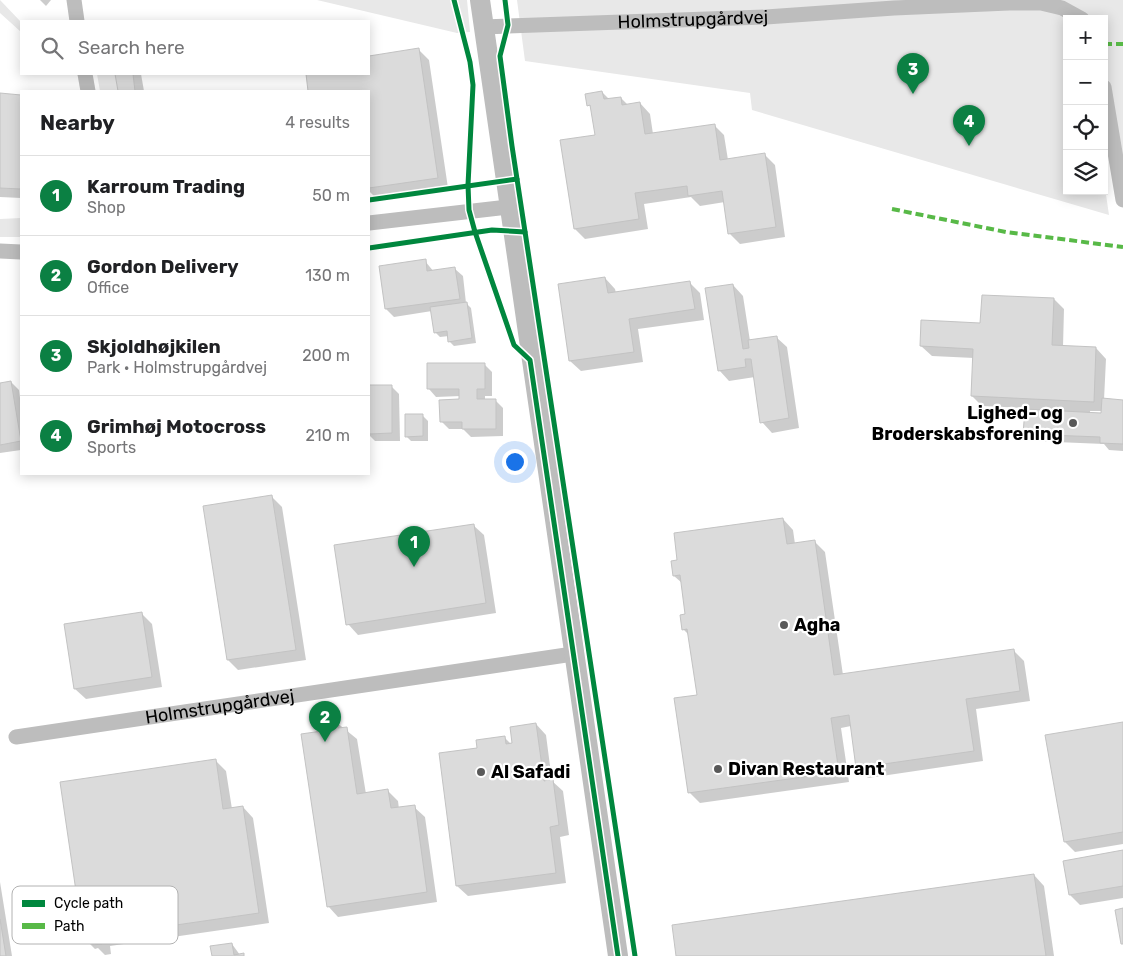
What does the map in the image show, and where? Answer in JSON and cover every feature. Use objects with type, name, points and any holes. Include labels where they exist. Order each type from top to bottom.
[{"type":"street","points":[[74,0],[77,20]]},
{"type":"street","points":[[480,0],[508,206],[618,956]]},
{"type":"street","name":"Holmstrupgårdvej","points":[[483,27],[766,16],[1008,3],[1041,3],[1062,8],[1075,15]]},
{"type":"street","points":[[85,75],[88,90]]},
{"type":"street","points":[[1107,105],[1123,200]]},
{"type":"street","points":[[370,224],[508,206]]},
{"type":"street","points":[[0,251],[20,252]]},
{"type":"street","name":"Holmstrupgårdvej","points":[[16,737],[573,654]]},
{"type":"shaded area","points":[[0,0],[20,21],[20,31],[0,13]]},
{"type":"shaded area","points":[[317,0],[467,0],[470,32],[457,33]]},
{"type":"shaded area","points":[[517,0],[1123,0],[1123,200],[1114,143],[1108,142],[1108,15],[1063,15],[1063,195],[1106,195],[1109,215],[752,110],[750,93],[525,61]]},
{"type":"shaded area","points":[[97,75],[115,75],[118,90],[100,90]]},
{"type":"shaded area","points":[[20,218],[20,237],[0,237],[0,219]]},
{"type":"building","points":[[419,48],[438,178],[370,188],[370,90],[308,90],[306,75],[370,75],[370,56]]},
{"type":"building","points":[[115,75],[133,75],[135,90],[118,90]]},
{"type":"building","points":[[602,91],[604,99],[621,97],[622,105],[640,102],[645,134],[715,124],[720,160],[765,153],[776,227],[728,234],[722,191],[688,196],[687,186],[635,193],[639,219],[574,229],[560,140],[595,135],[590,105],[587,106],[585,94]]},
{"type":"building","points":[[0,93],[20,95],[20,189],[0,188]]},
{"type":"building","points":[[426,259],[427,271],[455,267],[460,299],[385,309],[379,266]]},
{"type":"building","points":[[605,277],[608,293],[690,281],[695,309],[629,319],[634,352],[569,361],[558,284]]},
{"type":"building","points":[[733,284],[743,349],[749,348],[748,340],[777,336],[789,418],[760,423],[751,359],[745,359],[746,367],[718,371],[705,288]]},
{"type":"building","points":[[982,295],[1054,298],[1052,345],[1096,347],[1094,402],[971,396],[973,349],[920,346],[921,320],[980,323]]},
{"type":"building","points":[[467,302],[472,338],[448,342],[447,331],[434,333],[430,307]]},
{"type":"building","points":[[427,363],[485,363],[485,389],[477,389],[477,399],[496,399],[496,429],[462,429],[462,422],[440,422],[439,400],[459,399],[459,389],[427,389]]},
{"type":"building","points":[[11,381],[20,441],[0,445],[0,383]]},
{"type":"building","points":[[370,385],[392,385],[392,433],[370,434]]},
{"type":"building","name":"Lighed- og Broderskabsforening","points":[[1102,398],[1123,400],[1123,444],[1100,443],[1100,437],[1023,434],[1025,409],[1101,413]]},
{"type":"building","points":[[405,414],[423,414],[423,436],[405,437]]},
{"type":"building","points":[[272,495],[296,650],[227,660],[203,506]]},
{"type":"building","points":[[783,518],[787,544],[815,540],[834,675],[1014,649],[1020,691],[966,699],[974,751],[856,768],[849,715],[831,718],[839,772],[688,793],[674,698],[697,695],[687,629],[682,630],[680,615],[685,614],[680,575],[673,576],[671,561],[677,560],[674,533]]},
{"type":"building","points":[[474,524],[486,603],[346,625],[334,545]]},
{"type":"building","points":[[142,612],[152,677],[74,689],[64,624]]},
{"type":"building","points":[[336,720],[338,728],[347,727],[357,794],[388,789],[391,808],[415,805],[427,892],[327,907],[301,734],[322,731],[321,723]]},
{"type":"building","points":[[1123,722],[1123,832],[1064,842],[1045,735]]},
{"type":"building","points":[[536,723],[544,781],[553,779],[559,825],[550,827],[556,873],[456,886],[439,753],[477,748],[476,740],[505,736],[506,744],[512,743],[510,727]]},
{"type":"building","points":[[216,759],[223,809],[243,806],[259,913],[178,925],[178,886],[75,886],[60,782]]},
{"type":"building","points":[[1123,850],[1123,886],[1069,895],[1063,861]]},
{"type":"building","points":[[1034,874],[1046,956],[676,956],[672,925]]},
{"type":"building","points":[[1123,908],[1123,944],[1121,944],[1115,910]]},
{"type":"building","points":[[0,919],[6,956],[0,956]]},
{"type":"building","points":[[232,943],[234,955],[244,953],[244,956],[212,956],[210,946]]},
{"type":"marked path","points":[[1108,44],[1123,44]]},
{"type":"marked path","points":[[892,209],[1006,232],[1123,247]]},
{"type":"cycle path","points":[[454,0],[470,62],[473,85],[468,185],[469,210],[514,345],[530,360],[618,956]]},
{"type":"cycle path","points":[[505,0],[508,25],[500,56],[512,146],[635,956]]},
{"type":"cycle path","points":[[370,200],[517,179]]},
{"type":"cycle path","points":[[370,248],[492,230],[525,232]]},
{"type":"place","name":"Skjoldhøjkilen","points":[[913,94]]},
{"type":"place","name":"Grimhøj Motocross","points":[[969,146]]},
{"type":"place","name":"Lighed- og Broderskabsforening","points":[[1073,423]]},
{"type":"place","name":"Karroum Trading","points":[[414,567]]},
{"type":"place","name":"Agha","points":[[784,625]]},
{"type":"place","name":"Gordon Delivery","points":[[325,742]]},
{"type":"place","name":"Divan Restaurant","points":[[718,769]]},
{"type":"place","name":"Al Safadi","points":[[481,772]]}]
